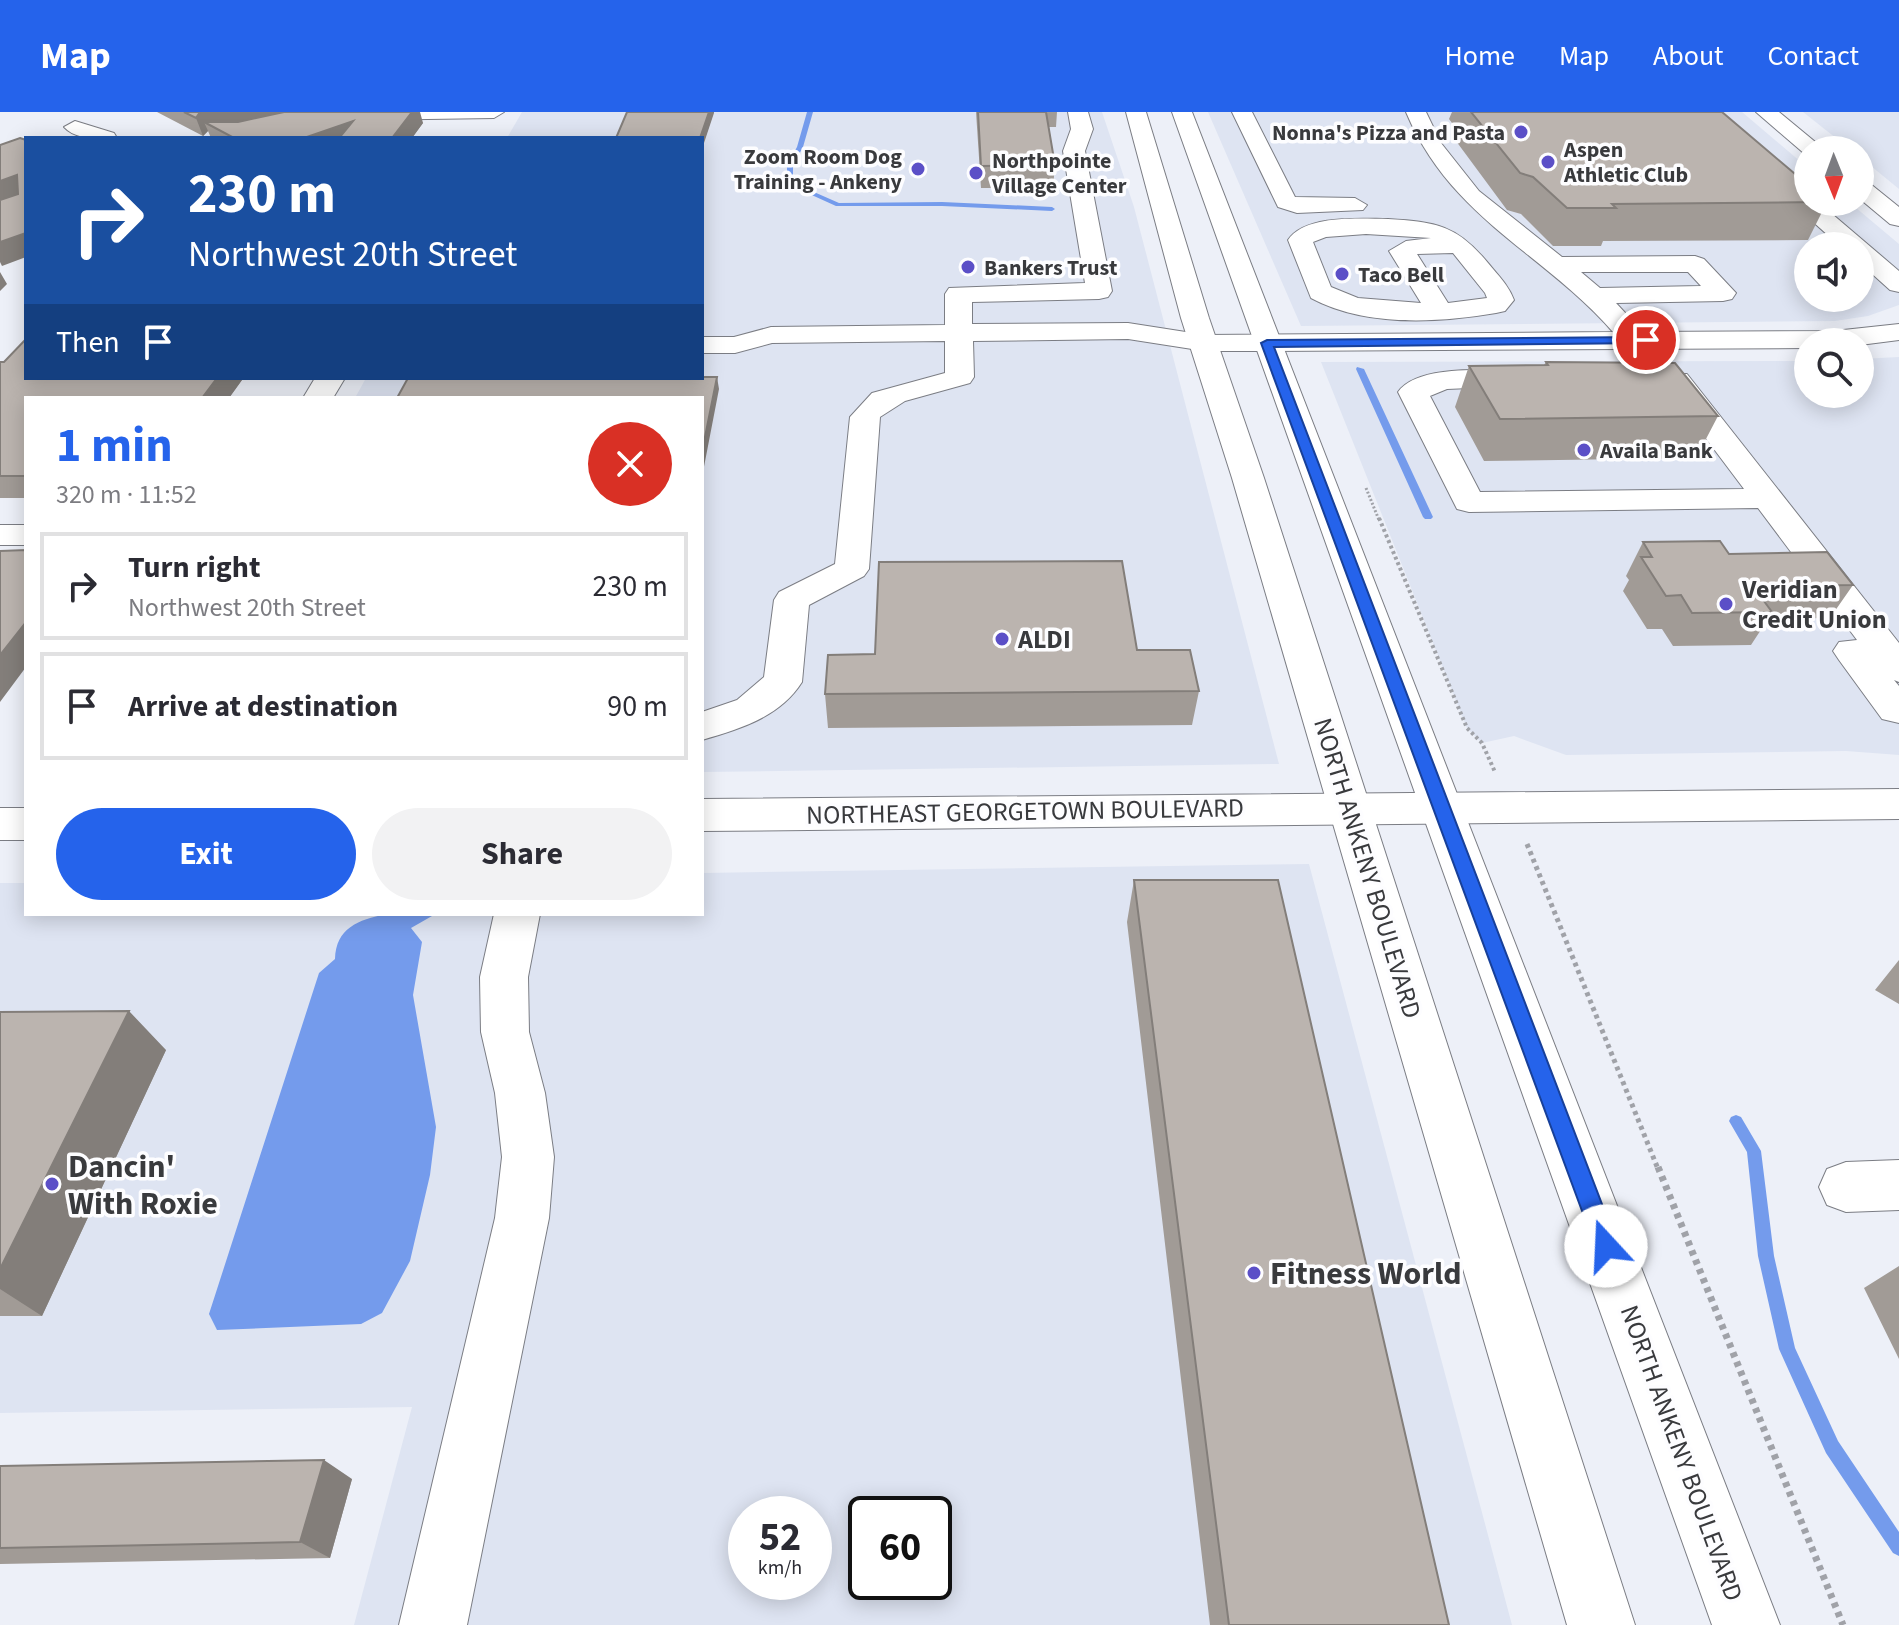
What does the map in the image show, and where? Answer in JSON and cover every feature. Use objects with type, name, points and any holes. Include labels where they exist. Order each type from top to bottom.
[{"type":"main road","points":[[337,115],[494,112]]},
{"type":"main road","points":[[479,136],[494,112]]},
{"type":"main road","points":[[704,725],[751,709],[783,682],[792,600],[852,569],[862,437],[869,410],[889,397],[948,385],[960,377],[958,294],[1099,291],[1074,151],[1082,129],[1078,112]]},
{"type":"main road","name":"NORTH ANKENY BOULEVARD","points":[[1136,112],[1601,1625]]},
{"type":"main road","name":"NORTH ANKENY BOULEVARD","points":[[1182,112],[1746,1625]]},
{"type":"main road","points":[[1242,112],[1290,204],[1418,205]]},
{"type":"main road","points":[[1416,112],[1422,132],[1479,204],[1592,296],[1640,340],[1660,377],[1767,498],[1899,669]]},
{"type":"main road","points":[[1700,112],[1839,232]]},
{"type":"main road","points":[[1766,112],[1796,136]]},
{"type":"main road","points":[[75,127],[100,136]]},
{"type":"main road","points":[[1874,198],[1899,219]]},
{"type":"main road","points":[[1449,204],[1479,204]]},
{"type":"main road","points":[[1330,228],[1419,230],[1442,234],[1460,245],[1478,265],[1501,300],[1482,308],[1364,309],[1332,302],[1320,292],[1300,240],[1313,230],[1330,228]]},
{"type":"main road","points":[[1439,310],[1402,251],[1415,246],[1460,245]]},
{"type":"main road","points":[[1478,265],[1550,262],[1695,264],[1723,293],[1592,296]]},
{"type":"main road","points":[[1874,262],[1899,284]]},
{"type":"main road","points":[[704,345],[735,345],[771,358],[960,345],[1136,355],[1205,343],[1834,339],[1899,332]]},
{"type":"main road","points":[[1551,378],[1443,380],[1413,392],[1469,502],[1767,498]]},
{"type":"main road","points":[[0,535],[24,535]]},
{"type":"main road","points":[[1775,547],[1896,710]]},
{"type":"main road","name":"NORTHEAST GEORGETOWN BOULEVARD","points":[[704,815],[1899,804]]},
{"type":"main road","points":[[0,824],[24,824]]},
{"type":"main road","points":[[433,1625],[522,1218],[528,1157],[520,1093],[505,1032],[504,991],[505,969],[517,916]]},
{"type":"main road","points":[[1846,1187],[1899,1185]]},
{"type":"path","points":[[1363,482],[1467,728],[1482,743],[1511,806],[1843,1625]]},
{"type":"shaded area","points":[[522,112],[1102,112],[1134,207],[1279,764],[704,772],[704,396],[356,396],[365,380],[704,380],[704,136],[508,136]]},
{"type":"shaded area","points":[[1208,112],[1742,112],[1794,156],[1794,216],[1866,216],[1899,244],[1899,305],[1868,316],[1835,321],[1301,326]]},
{"type":"shaded area","points":[[1803,112],[1899,112],[1899,189],[1874,168],[1874,136],[1833,136]]},
{"type":"shaded area","points":[[1899,357],[1899,755],[1846,751],[1566,755],[1514,736],[1482,743],[1467,728],[1321,362],[1794,361],[1794,408],[1874,408],[1874,358]]},
{"type":"shaded area","points":[[1309,864],[1512,1625],[354,1625],[412,1407],[0,1413],[0,883],[24,883],[24,916],[704,916],[704,873]]},
{"type":"water","points":[[378,916],[432,916],[411,928],[422,942],[413,995],[436,1127],[430,1175],[410,1261],[382,1313],[361,1324],[217,1330],[209,1314],[319,973],[335,959],[336,948],[344,933],[366,919]]},
{"type":"building","points":[[184,112],[200,112],[196,118]]},
{"type":"building","points":[[284,112],[412,112],[394,136],[341,136],[353,121],[310,136],[230,136],[204,122],[238,122]]},
{"type":"building","points":[[627,112],[709,112],[701,136],[617,136]]},
{"type":"building","points":[[978,112],[1046,112],[1055,165],[981,166]]},
{"type":"building","points":[[1471,112],[1722,112],[1794,173],[1794,202],[1612,204],[1616,208],[1567,208],[1533,177],[1520,173]]},
{"type":"building","points":[[24,139],[24,234],[0,242],[0,200],[18,194],[17,175],[0,181],[0,145]]},
{"type":"building","points":[[24,341],[24,380],[216,380],[204,396],[24,396],[24,476],[0,476],[0,362],[4,362]]},
{"type":"building","points":[[1546,362],[1675,363],[1718,416],[1500,419],[1469,366],[1548,365]]},
{"type":"building","points":[[704,377],[717,377],[704,442],[704,396],[398,396],[407,380],[704,380]]},
{"type":"building","points":[[1720,541],[1729,554],[1827,552],[1853,585],[1766,586],[1774,597],[1761,597],[1772,612],[1692,613],[1681,595],[1666,596],[1641,557],[1652,557],[1643,542]]},
{"type":"building","points":[[24,550],[24,625],[0,655],[0,551]]},
{"type":"building","name":"ALDI","points":[[1122,561],[1137,650],[1190,650],[1199,691],[825,694],[828,655],[875,654],[879,562]]},
{"type":"building","name":"Fitness World","points":[[1134,880],[1278,880],[1449,1625],[1229,1625]]},
{"type":"building","points":[[129,1011],[0,1269],[0,1012]]},
{"type":"building","points":[[324,1460],[300,1542],[0,1548],[0,1466]]},
{"type":"waterway","points":[[810,112],[800,147],[790,165],[790,176],[796,186],[838,205],[942,204],[1052,209]]},
{"type":"waterway","points":[[1360,369],[1428,517]]},
{"type":"waterway","points":[[1736,1121],[1754,1151],[1766,1256],[1787,1349],[1832,1447],[1899,1547]]},
{"type":"place","name":"Nonna's Pizza and Pasta","points":[[1521,132]]},
{"type":"place","name":"Aspen Athletic Club","points":[[1548,162]]},
{"type":"place","name":"Zoom Room Dog Training - Ankeny","points":[[918,169]]},
{"type":"place","name":"Northpointe Village Center","points":[[976,173]]},
{"type":"place","name":"Bankers Trust","points":[[968,267]]},
{"type":"place","name":"Taco Bell","points":[[1342,274]]},
{"type":"place","name":"Availa Bank","points":[[1584,450]]},
{"type":"place","name":"Veridian Credit Union","points":[[1726,604]]},
{"type":"place","name":"ALDI","points":[[1002,639]]},
{"type":"place","name":"Dancin' With Roxie","points":[[52,1184]]},
{"type":"place","name":"Fitness World","points":[[1254,1273]]},
{"type":"route","points":[[1606,1246],[1267,343],[1646,340]]}]
